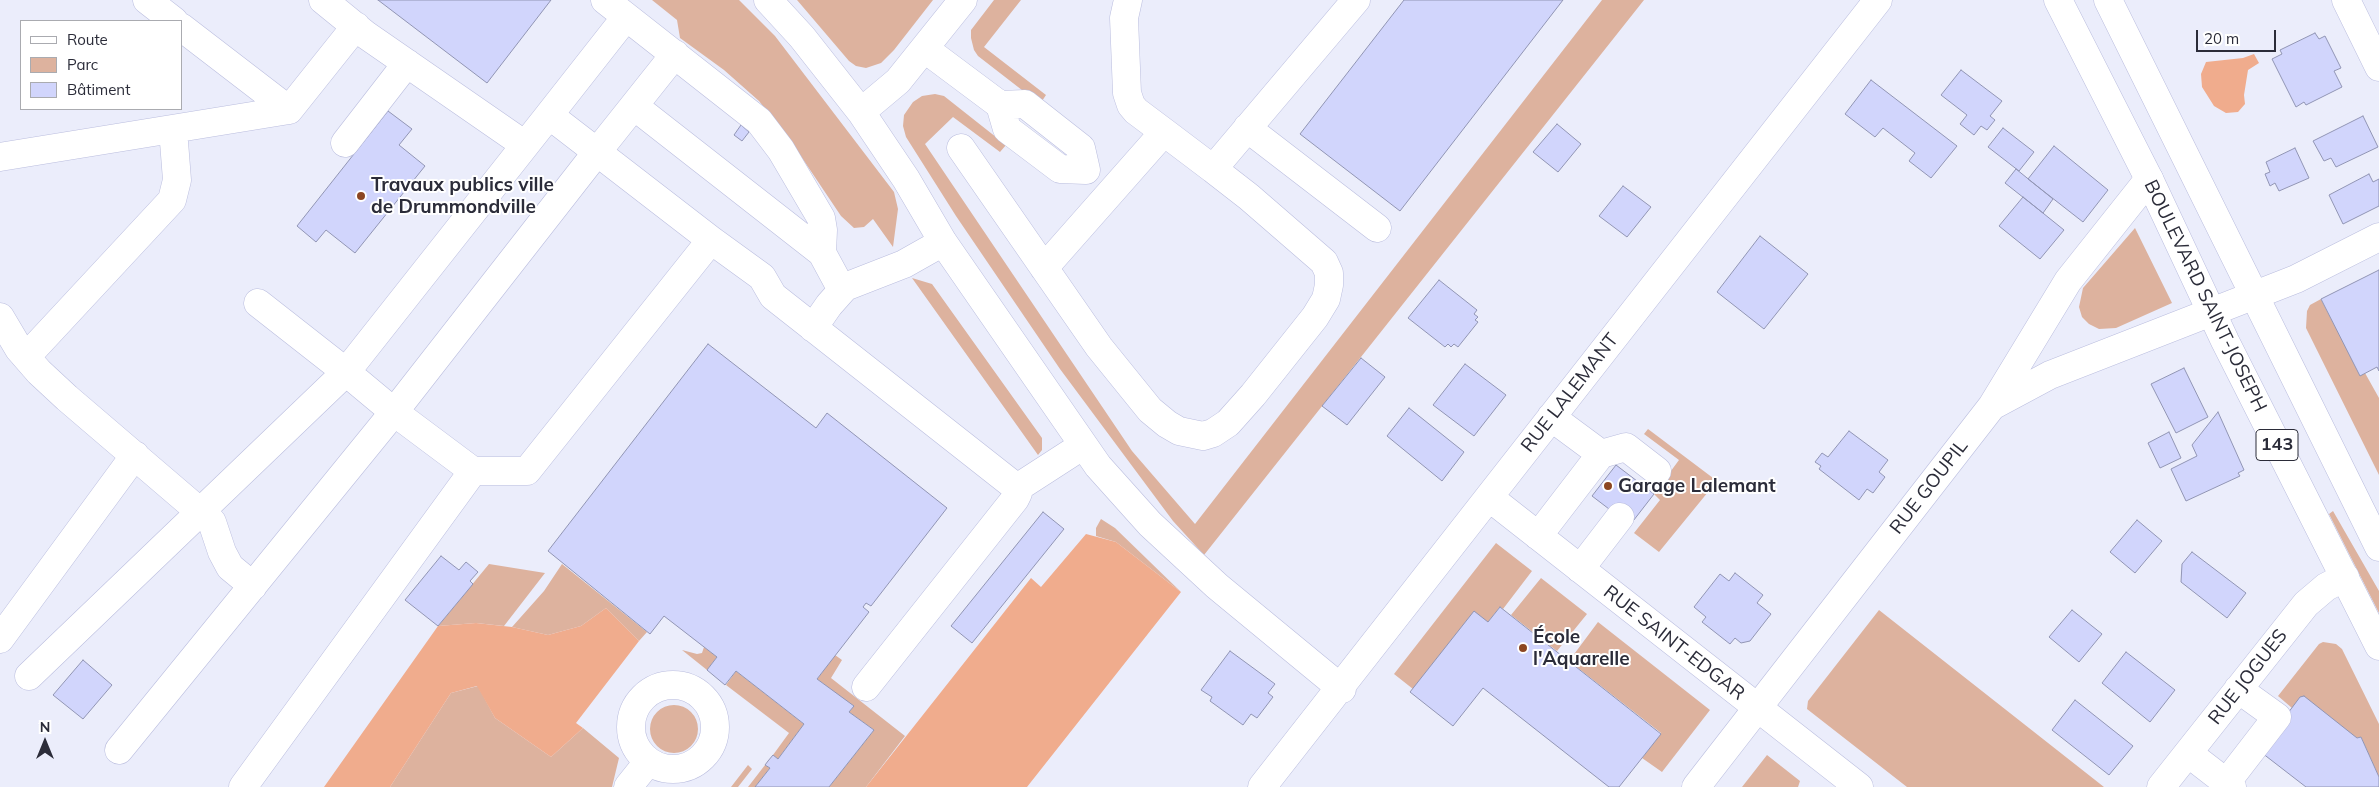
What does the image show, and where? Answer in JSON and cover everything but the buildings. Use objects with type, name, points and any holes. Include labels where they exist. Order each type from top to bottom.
[{"type":"street","points":[[147,0],[173,20]]},
{"type":"street","points":[[323,0],[407,63],[525,145]]},
{"type":"street","points":[[605,0],[759,121],[775,143],[821,218],[823,230],[822,254]]},
{"type":"street","points":[[768,0],[802,37],[861,112],[906,179],[943,242],[1082,446],[1132,504],[1195,566],[1342,688]]},
{"type":"street","points":[[861,112],[898,81],[963,0]]},
{"type":"street","points":[[960,148],[1099,347],[1150,410],[1179,431],[1203,436],[1213,433],[1228,423],[1253,395],[1315,317],[1326,298],[1329,273],[1324,262],[1249,197],[1136,111],[1131,105],[1127,93],[1124,18],[1128,0]]},
{"type":"street","points":[[1213,169],[1356,0]]},
{"type":"street","name":"RUE LALEMANT","points":[[1262,787],[1342,688],[1551,417],[1878,0]]},
{"type":"street","name":"BOULEVARD SAINT-JOSEPH","points":[[2058,0],[2149,179],[2212,312],[2379,646]]},
{"type":"street","name":"143","points":[[2108,0],[2379,547]]},
{"type":"street","points":[[2346,0],[2379,67]]},
{"type":"street","points":[[29,676],[346,372],[626,16]]},
{"type":"street","points":[[0,157],[289,110],[356,26]]},
{"type":"street","points":[[182,28],[289,110]]},
{"type":"street","points":[[925,49],[1000,105],[1007,128],[1060,169],[1086,170],[1112,191]]},
{"type":"street","points":[[120,750],[394,412],[675,54]]},
{"type":"street","points":[[344,143],[407,63]]},
{"type":"street","points":[[634,106],[822,254],[842,290]]},
{"type":"street","points":[[549,115],[762,277],[773,296],[1017,488],[1018,493],[1015,499],[866,687]]},
{"type":"street","points":[[26,357],[172,200],[176,191],[178,166],[173,128]]},
{"type":"street","points":[[1247,128],[1377,228]]},
{"type":"street","points":[[1044,268],[1164,132]]},
{"type":"street","name":"RUE GOUPIL","points":[[1696,787],[1992,406],[2068,281],[2149,179]]},
{"type":"street","points":[[1992,406],[2050,375],[2296,279],[2379,237]]},
{"type":"street","points":[[258,302],[394,412],[473,471],[527,471],[712,240]]},
{"type":"street","points":[[813,328],[842,290],[904,264],[943,242]]},
{"type":"street","points":[[0,317],[26,357],[67,398],[202,510],[212,522],[222,552],[230,567],[253,586]]},
{"type":"street","points":[[1551,417],[1602,463]]},
{"type":"street","points":[[1017,488],[1082,446]]},
{"type":"street","points":[[1538,536],[1602,463],[1626,447],[1657,471]]},
{"type":"street","points":[[0,639],[135,455]]},
{"type":"street","points":[[243,787],[473,471]]},
{"type":"street","name":"RUE SAINT-EDGAR","points":[[1490,498],[1859,787]]},
{"type":"street","points":[[1580,569],[1620,517]]},
{"type":"street","name":"RUE JOGUES","points":[[2161,787],[2306,604],[2326,587],[2345,576]]},
{"type":"street","points":[[2188,753],[2229,785],[2277,717],[2238,689]]},
{"type":"street","points":[[628,787],[648,762]]},
{"type":"green space","points":[[652,0],[739,0],[775,36],[894,192],[898,209],[893,247],[873,219],[864,227],[854,228],[841,216],[788,137],[759,101],[724,70],[680,38],[677,20]]},
{"type":"green space","points":[[797,0],[933,0],[894,50],[881,63],[866,68],[856,66],[849,61]]},
{"type":"green space","points":[[994,0],[1021,0],[984,47],[1046,95],[1040,104],[978,56],[974,50],[971,30]]},
{"type":"green space","points":[[1602,0],[1644,0],[1204,555],[1173,521],[1060,369],[956,216],[906,137],[903,126],[904,115],[913,102],[922,96],[935,94],[944,96],[1006,145],[1000,152],[953,117],[925,144],[1132,451],[1195,524]]},
{"type":"green space","points":[[2135,228],[2172,303],[2116,328],[2099,329],[2089,324],[2082,317],[2079,307],[2083,288]]},
{"type":"green space","points":[[912,278],[932,284],[1042,438],[1042,450],[1038,455]]},
{"type":"green space","points":[[2321,299],[2360,375],[2365,373],[2379,398],[2379,475],[2306,328],[2307,311],[2310,305]]},
{"type":"green space","points":[[1648,429],[1717,481],[1659,552],[1634,533],[1660,500],[1654,494],[1679,460],[1644,434]]},
{"type":"green space","points":[[2333,511],[2379,591],[2379,613],[2329,514]]},
{"type":"green space","points":[[1101,519],[1115,528],[1181,592],[1116,542],[1096,536],[1096,528]]},
{"type":"green space","points":[[1496,543],[1532,571],[1503,609],[1500,607],[1488,622],[1413,689],[1394,674]]},
{"type":"green space","points":[[489,564],[545,573],[504,626],[476,623],[438,626]]},
{"type":"green space","points":[[562,564],[647,632],[639,641],[606,608],[581,626],[548,635],[512,627],[544,591]]},
{"type":"green space","points":[[1541,578],[1587,614],[1557,651],[1511,615]]},
{"type":"green space","points":[[1879,610],[2104,787],[1907,787],[1807,709],[1808,701]]},
{"type":"green space","points":[[1598,622],[1710,710],[1662,772],[1642,758],[1661,733],[1569,661]]},
{"type":"green space","points":[[2323,642],[2336,644],[2342,649],[2379,724],[2379,777],[2361,737],[2357,738],[2292,708],[2278,696],[2319,644]]},
{"type":"green space","points":[[704,647],[717,657],[707,670],[682,650],[697,654],[702,653]]},
{"type":"green space","points":[[835,655],[842,660],[831,678],[905,736],[866,787],[829,787],[874,730],[849,712],[853,707],[817,679]]},
{"type":"green space","points":[[736,671],[804,724],[778,759],[773,755],[789,733],[726,685]]},
{"type":"green space","points":[[478,686],[495,718],[551,757],[583,728],[619,758],[612,787],[390,787],[451,693]]},
{"type":"green space","points":[[674,705],[683,707],[691,712],[696,720],[698,729],[696,738],[691,746],[683,751],[674,753],[665,751],[657,746],[652,738],[650,729],[652,720],[657,712],[665,707]]},
{"type":"green space","points":[[1767,755],[1800,781],[1798,787],[1742,787]]},
{"type":"green space","points":[[748,765],[752,769],[738,787],[731,787]]},
{"type":"green space","points":[[765,765],[770,768],[755,787],[748,787]]},
{"type":"shaded area","points":[[2254,54],[2259,63],[2248,70],[2244,95],[2245,104],[2238,112],[2226,113],[2214,106],[2202,87],[2201,74],[2206,62],[2243,58]]},
{"type":"shaded area","points":[[1086,534],[1116,542],[1181,592],[1027,787],[866,787],[1031,578],[1041,587]]},
{"type":"shaded area","points":[[606,608],[639,641],[576,723],[583,728],[551,757],[495,718],[477,686],[451,693],[390,787],[324,787],[438,626],[476,623],[512,627],[548,635],[581,626]]},
{"type":"place","name":"Travaux publics ville de Drummondville","points":[[361,196]]},
{"type":"place","name":"Garage Lalemant","points":[[1608,486]]},
{"type":"place","name":"École l'Aquarelle","points":[[1523,648]]}]
